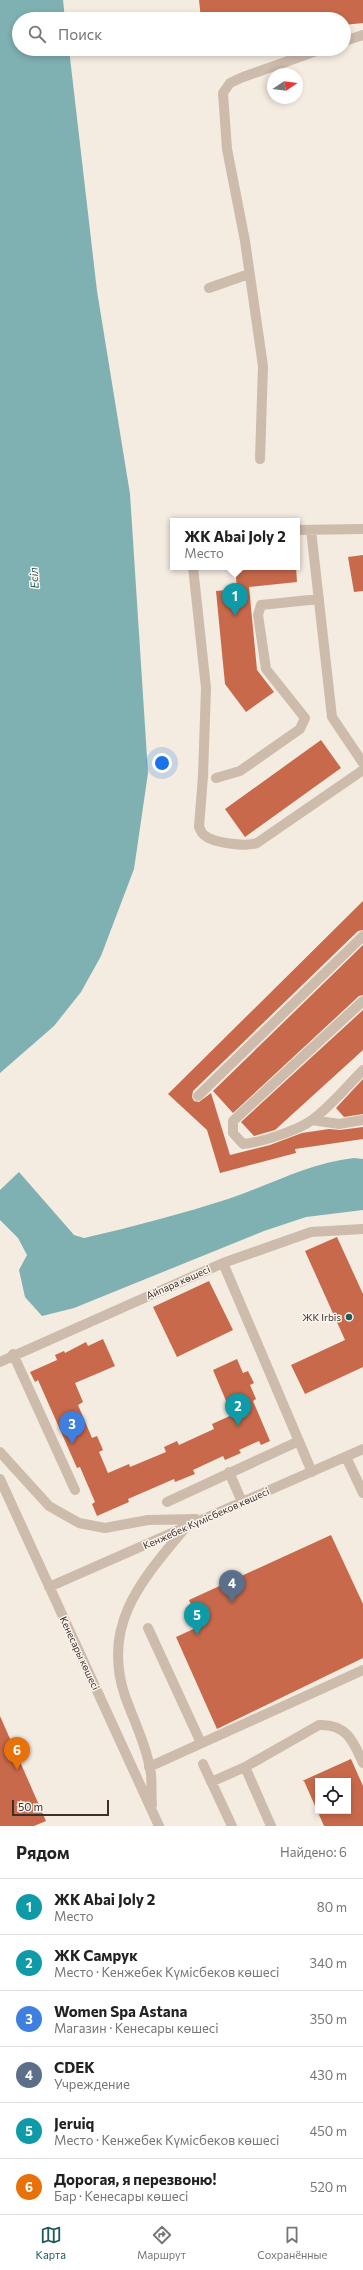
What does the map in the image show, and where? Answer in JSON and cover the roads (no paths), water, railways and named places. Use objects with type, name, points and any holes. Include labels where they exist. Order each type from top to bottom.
[{"type":"street","points":[[351,39],[363,35]]},
{"type":"street","points":[[260,459],[263,366],[249,274],[227,149],[223,93],[230,83],[302,56]]},
{"type":"street","points":[[209,288],[249,274]]},
{"type":"street","points":[[300,530],[363,529]]},
{"type":"street","points":[[311,530],[332,717],[363,762]]},
{"type":"street","points":[[193,570],[206,688],[203,776],[199,827],[203,835],[211,840],[249,846],[257,843],[363,770]]},
{"type":"street","points":[[216,778],[240,771],[300,729],[305,718],[266,669],[258,615],[261,605],[319,599]]},
{"type":"street","points":[[198,1096],[363,936]]},
{"type":"street","points":[[363,1001],[233,1121],[233,1133],[243,1144],[258,1142],[312,1120],[363,1070]]},
{"type":"street","points":[[312,1120],[339,1124],[363,1120]]},
{"type":"street","name":"Айпара көшесі","points":[[0,1362],[13,1354],[223,1263],[311,1232],[363,1230]]},
{"type":"street","points":[[223,1263],[312,1472]]},
{"type":"street","points":[[13,1354],[75,1490]]},
{"type":"street","points":[[167,1502],[229,1472],[299,1441]]},
{"type":"street","name":"Кенжебек Күмісбеков көшесі","points":[[49,1587],[363,1449]]},
{"type":"street","points":[[0,1452],[49,1506],[79,1523],[105,1528],[148,1520],[202,1519]]},
{"type":"street","points":[[346,1457],[363,1493]]},
{"type":"street","points":[[229,1472],[242,1502]]},
{"type":"street","name":"Кенесары көшесі","points":[[0,1479],[3,1497],[49,1587],[152,1808],[157,1825]]},
{"type":"street","points":[[152,1808],[149,1767],[119,1674],[118,1646],[123,1618],[136,1592],[187,1526]]},
{"type":"street","points":[[148,1628],[201,1743]]},
{"type":"street","points":[[149,1767],[363,1670]]},
{"type":"street","points":[[215,1781],[245,1767],[319,1725],[333,1724],[346,1732],[363,1763]]},
{"type":"street","points":[[203,1764],[215,1781],[232,1826]]},
{"type":"street","points":[[245,1767],[271,1826]]},
{"type":"water","name":"Есіл","points":[[0,0],[63,0],[64,12],[12,12],[12,56],[70,56],[97,291],[130,494],[148,773],[134,869],[101,956],[81,992],[54,1026],[0,1073]]},
{"type":"water","points":[[354,1158],[363,1159],[363,1210],[306,1217],[264,1231],[74,1308],[42,1316],[25,1297],[19,1270],[27,1255],[18,1238],[0,1220],[0,1190],[19,1172],[74,1235],[84,1238],[192,1210],[228,1199],[305,1169]]},
{"type":"place","name":"ЖК Abai Joly 2","points":[[235,616]]},
{"type":"place","name":"ЖК Irbis","points":[[349,1317]]},
{"type":"place","name":"ЖК Самрук","points":[[238,1426]]},
{"type":"place","name":"Women Spa Astana","points":[[72,1444]]},
{"type":"place","name":"CDEK","points":[[232,1603]]},
{"type":"place","name":"Jeruiq","points":[[197,1635]]},
{"type":"place","name":"Дорогая, я перезвоню!","points":[[17,1770]]}]
